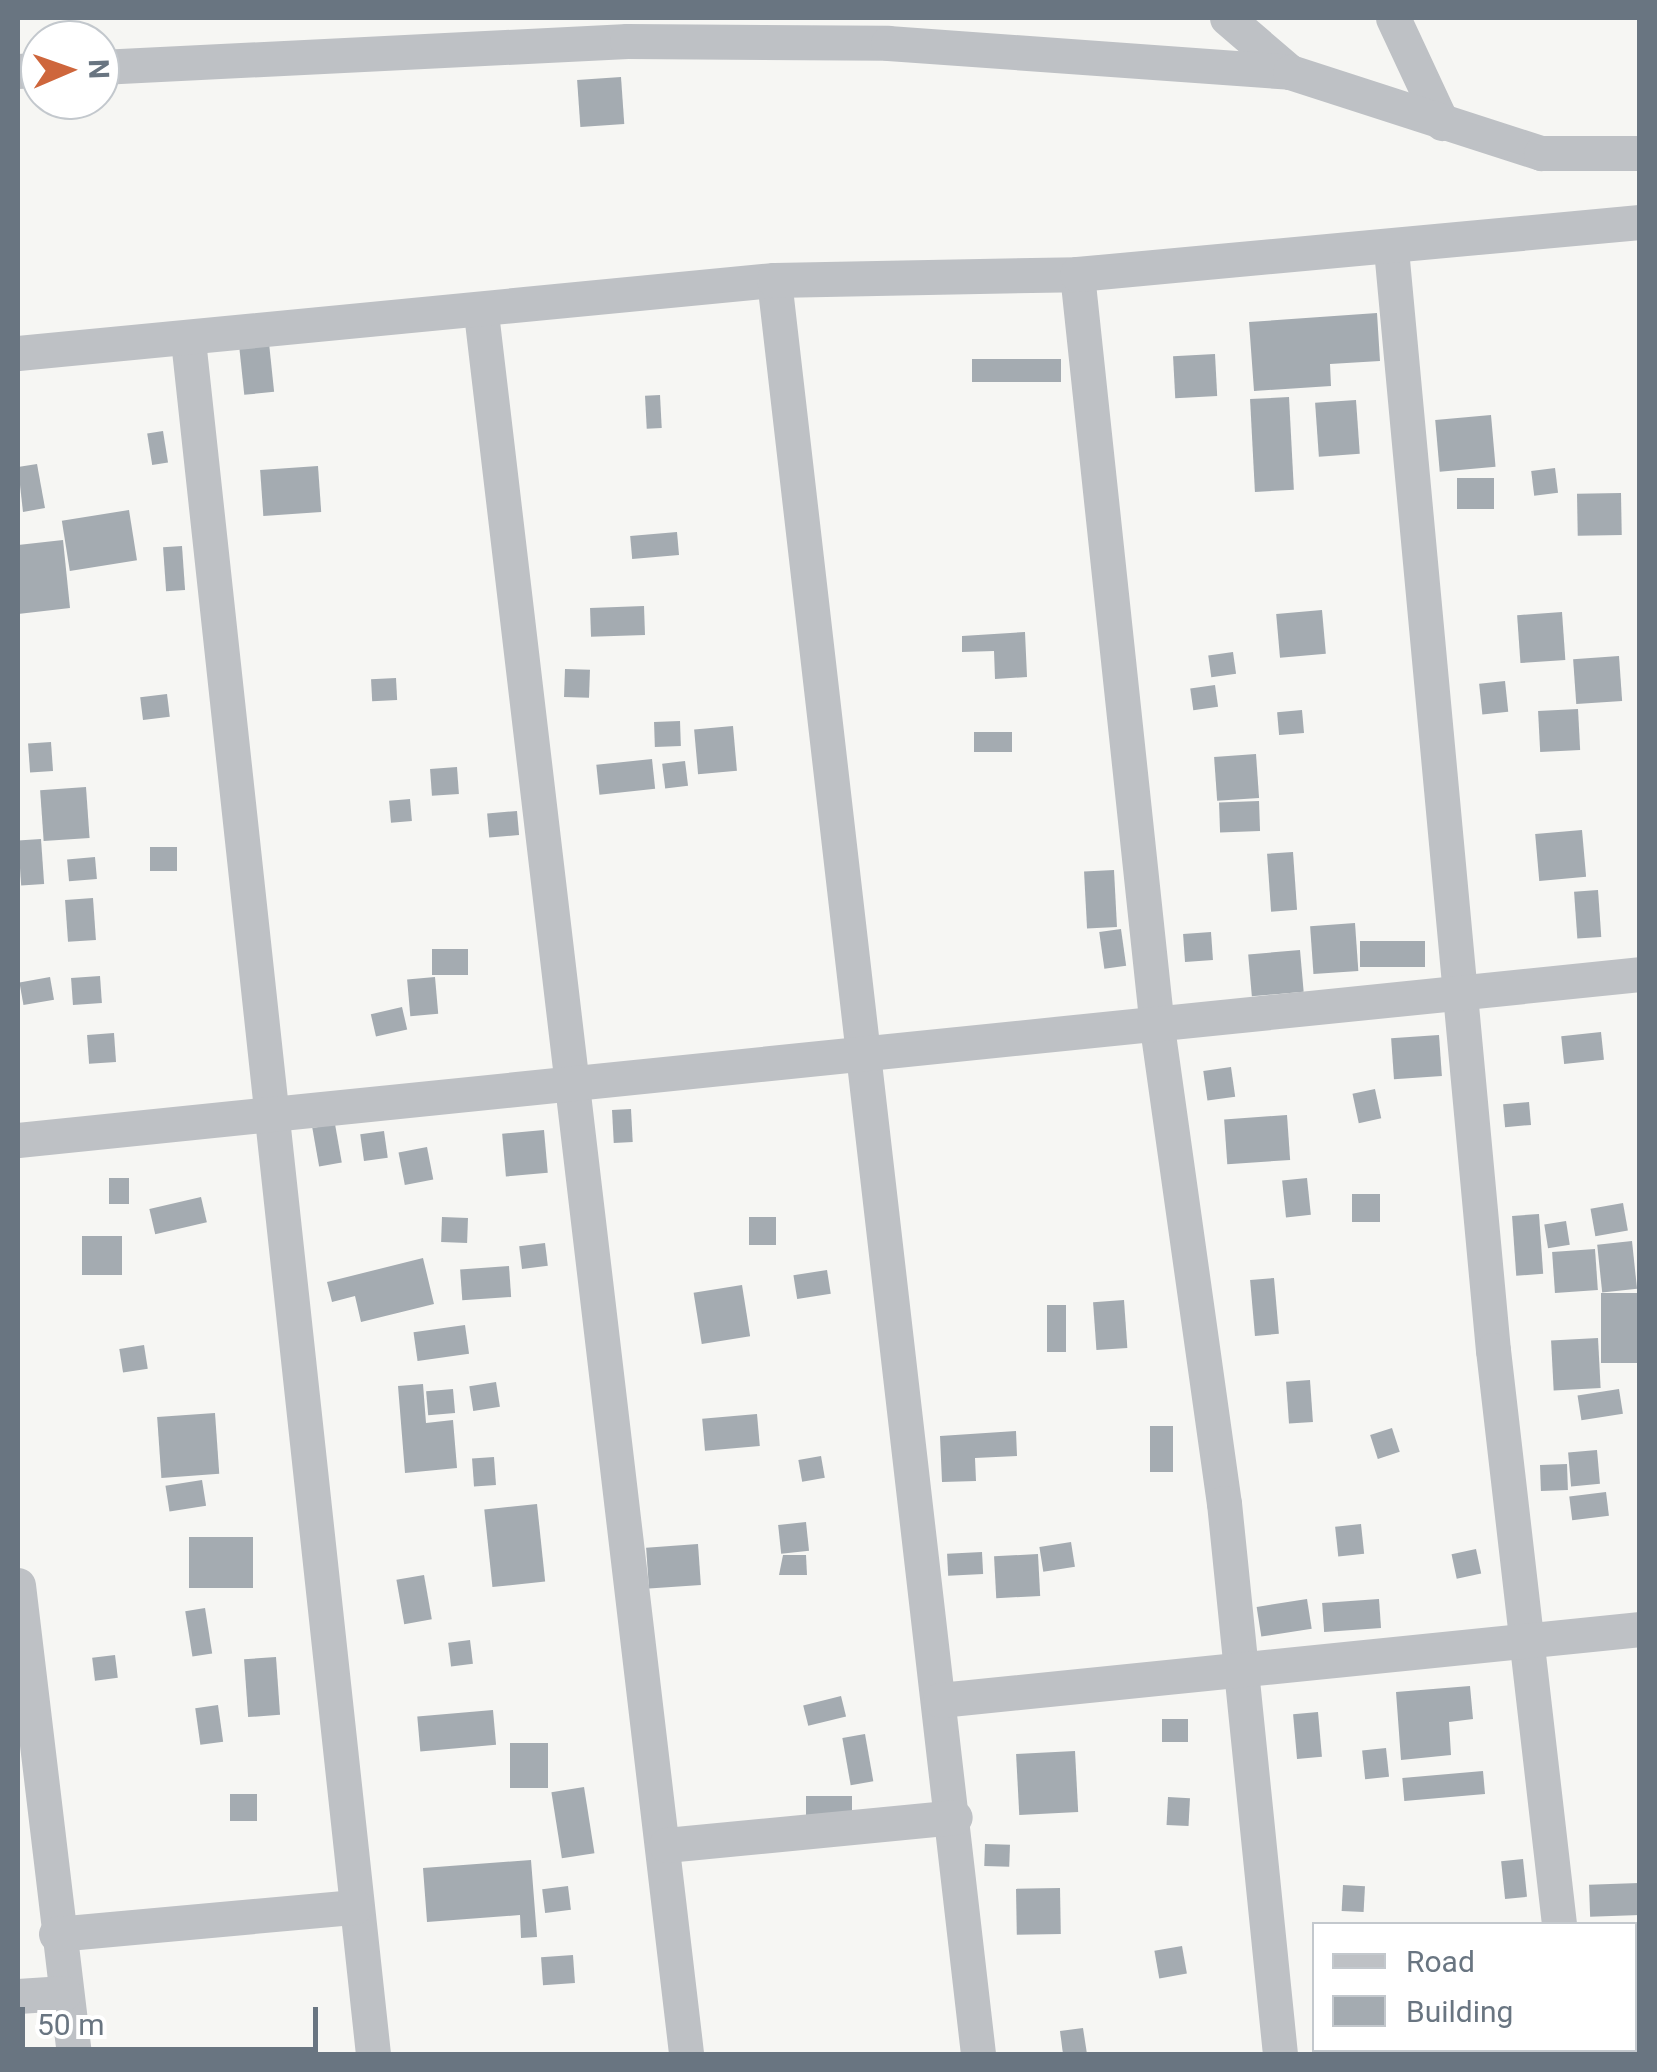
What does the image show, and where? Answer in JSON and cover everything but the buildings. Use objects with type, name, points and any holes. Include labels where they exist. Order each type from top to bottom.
[{"type":"street","points":[[1228,18],[1290,72]]},
{"type":"street","points":[[1393,18],[1442,122]]},
{"type":"street","points":[[120,66],[627,41],[888,43],[1290,72],[1541,153],[1640,153]]},
{"type":"street","points":[[18,353],[481,313],[774,280],[1077,274],[1391,249],[1640,222]]},
{"type":"street","points":[[1391,249],[1460,996],[1559,1922]]},
{"type":"street","points":[[1077,274],[1158,1027],[1242,1668],[1280,2054]]},
{"type":"street","points":[[774,280],[860,1054],[955,1816],[978,2054]]},
{"type":"street","points":[[481,313],[568,1082],[666,1845],[686,2054]]},
{"type":"street","points":[[188,340],[372,2054]]},
{"type":"street","points":[[18,1140],[272,1110],[1158,1027],[1640,974]]},
{"type":"street","points":[[18,1586],[56,1934],[74,2054]]},
{"type":"street","points":[[940,1700],[1640,1628]]},
{"type":"street","points":[[666,1845],[955,1816]]},
{"type":"street","points":[[56,1934],[355,1907]]},
{"type":"street","points":[[18,1996],[64,1993]]}]
